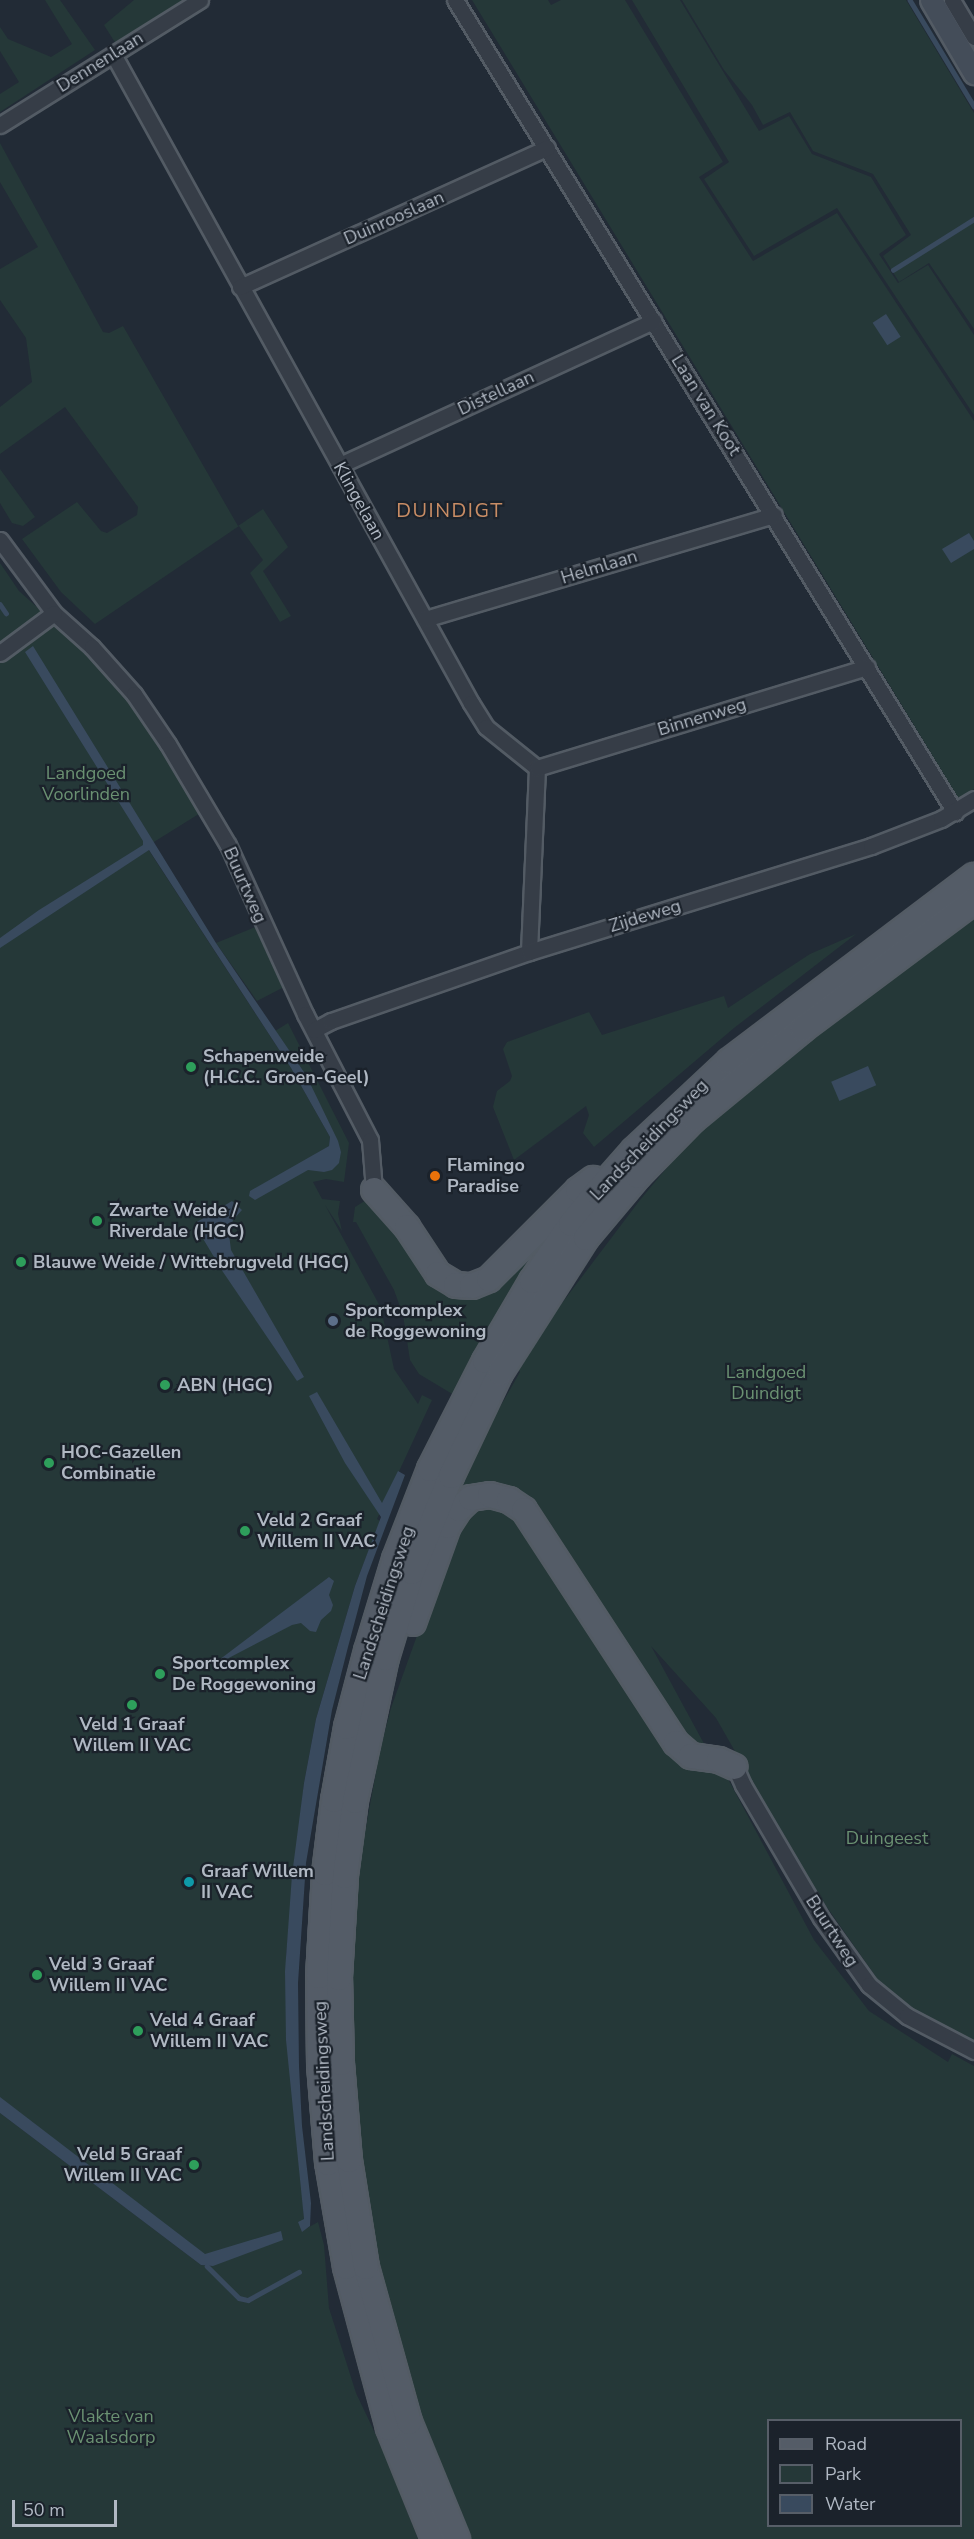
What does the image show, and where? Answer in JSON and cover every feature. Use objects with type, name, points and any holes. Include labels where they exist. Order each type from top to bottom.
[{"type":"main road","name":"Landscheidingsweg","points":[[434,2539],[390,2428],[365,2345],[335,2215],[320,2066],[319,1976],[325,1873],[334,1800],[347,1727],[395,1559],[430,1469],[485,1361],[532,1281],[571,1224],[634,1150],[729,1061],[974,876]]},
{"type":"main road","name":"Landscheidingsweg","points":[[457,2539],[409,2422],[366,2267],[349,2160],[341,2063],[339,1978],[345,1876],[369,1727],[386,1658],[412,1572],[451,1476],[500,1373],[586,1238],[638,1176],[694,1119],[803,1029],[974,901]]},
{"type":"main road","points":[[374,1190],[381,1202],[407,1227],[438,1274],[456,1285],[472,1286],[489,1279],[578,1190],[634,1150]]},
{"type":"main road","points":[[369,1727],[393,1685],[448,1526],[459,1509],[471,1498],[490,1495],[509,1500],[524,1510],[676,1743],[692,1755],[719,1760],[735,1767]]},
{"type":"street","name":"Dennenlaan","points":[[0,125],[200,0]]},
{"type":"street","name":"Laan van Koot","points":[[454,0],[956,812]]},
{"type":"street","points":[[931,0],[974,73]]},
{"type":"street","points":[[952,0],[974,37]]},
{"type":"street","name":"Klingelaan","points":[[113,54],[240,287],[486,726],[537,768]]},
{"type":"street","name":"Duinrooslaan","points":[[240,287],[547,148]]},
{"type":"street","name":"Distellaan","points":[[339,465],[653,321]]},
{"type":"street","name":"Helmlaan","points":[[425,619],[774,515]]},
{"type":"street","name":"Buurtweg","points":[[0,540],[54,614],[92,647],[135,694],[168,744],[228,845],[267,934],[369,1140],[374,1190]]},
{"type":"street","points":[[0,653],[54,614]]},
{"type":"street","name":"Binnenweg","points":[[537,768],[867,667]]},
{"type":"street","points":[[530,952],[537,768]]},
{"type":"street","name":"Zijdeweg","points":[[314,1030],[331,1021],[530,952],[871,846],[956,812],[974,800]]},
{"type":"street","name":"Buurtweg","points":[[735,1767],[743,1785],[821,1918],[869,1985],[906,2016],[974,2051]]},
{"type":"green space","points":[[45,0],[60,0],[95,50],[0,112],[0,94],[19,82],[0,51],[0,27],[8,39],[51,57],[72,44]]},
{"type":"green space","points":[[134,0],[185,0],[116,44],[104,25]]},
{"type":"green space","points":[[472,0],[548,0],[551,5],[561,0],[625,0],[723,162],[699,177],[753,261],[837,213],[974,421],[974,789],[959,799]]},
{"type":"green space","points":[[632,0],[680,0],[759,131],[789,116],[812,154],[871,177],[906,235],[879,254],[898,283],[928,265],[974,335],[974,415],[837,208],[754,256],[704,179],[729,162]]},
{"type":"green space","points":[[682,0],[906,0],[974,113],[974,329],[929,263],[899,282],[883,256],[911,235],[873,174],[813,151],[790,112],[763,125],[752,105],[724,70]]},
{"type":"green space","points":[[0,143],[103,332],[109,333],[123,326],[238,526],[263,509],[288,547],[263,571],[291,616],[280,622],[250,573],[263,560],[239,526],[95,624],[61,592],[22,539],[77,502],[101,531],[107,533],[137,515],[138,507],[65,407],[0,454],[0,407],[32,382],[26,338],[0,300],[0,269],[38,247],[0,182]]},
{"type":"green space","points":[[0,469],[35,517],[23,526],[12,523],[0,503]]},
{"type":"green space","name":"Sportcomplex De Roggewoning","points":[[0,563],[19,591],[105,668],[144,716],[202,812],[133,855],[135,858],[148,849],[291,1068],[330,1137],[329,1146],[316,1154],[341,1152],[306,1075],[275,1031],[288,1023],[349,1143],[344,1182],[326,1179],[313,1182],[322,1199],[340,1201],[338,1214],[342,1231],[325,1205],[381,1308],[394,1369],[418,1404],[422,1395],[432,1400],[377,1519],[380,1521],[355,1586],[316,1719],[304,1783],[286,1955],[304,2219],[302,2231],[318,2222],[324,2245],[329,2308],[356,2393],[384,2452],[418,2539],[0,2539],[0,2113],[201,2265],[212,2266],[0,2104]]},
{"type":"green space","points":[[974,911],[974,2042],[932,2021],[883,1987],[810,1883],[716,1718],[651,1646],[721,1775],[726,1775],[814,1940],[869,2011],[948,2062],[952,2054],[974,2066],[974,2539],[465,2539],[425,2443],[393,2339],[364,2208],[348,2052],[351,1909],[380,1750],[391,1708],[447,1552],[445,1514],[476,1449],[520,1372],[516,1364],[640,1200],[699,1129],[730,1096]]},
{"type":"green space","points":[[258,926],[286,986],[257,1001],[216,943]]},
{"type":"green space","points":[[856,934],[734,1028],[594,1147],[583,1133],[589,1115],[586,1106],[514,1160],[493,1107],[497,1091],[510,1081],[512,1076],[503,1049],[507,1042],[589,1012],[602,1035],[724,996],[728,1008],[810,954]]},
{"type":"green space","points":[[371,1197],[451,1292],[562,1214],[454,1395],[419,1374],[410,1360],[403,1315],[394,1290],[356,1222],[353,1222],[355,1207]]},
{"type":"water","points":[[886,314],[901,337],[887,345],[873,323]]},
{"type":"water","points":[[969,533],[974,541],[974,549],[951,563],[942,549]]},
{"type":"water","points":[[33,646],[216,943],[306,1075],[338,1141],[341,1152],[339,1163],[332,1170],[324,1172],[308,1170],[255,1200],[249,1196],[250,1191],[329,1146],[330,1137],[291,1068],[149,850],[0,948],[0,938],[39,910],[143,845],[143,841],[25,652]]},
{"type":"water","points":[[868,1066],[876,1085],[839,1101],[831,1082]]},
{"type":"water","points":[[232,1201],[242,1210],[233,1220],[229,1234],[231,1250],[304,1377],[297,1381],[223,1272],[196,1227],[195,1223]]},
{"type":"water","points":[[317,1392],[382,1503],[398,1471],[405,1475],[367,1576],[348,1647],[332,1710],[306,1863],[298,1983],[299,2066],[302,2126],[311,2203],[310,2226],[302,2232],[298,2222],[304,2219],[286,2040],[285,1971],[292,1875],[304,1783],[316,1719],[355,1586],[381,1517],[345,1463],[309,1396]]},
{"type":"water","points":[[329,1577],[334,1581],[329,1595],[333,1605],[331,1611],[321,1620],[316,1632],[310,1631],[301,1623],[292,1625],[221,1662],[219,1660]]},
{"type":"water","points":[[0,2097],[205,2254],[281,2231],[283,2240],[213,2266],[201,2265],[0,2113]]},
{"type":"waterway","points":[[910,0],[974,106]]},
{"type":"waterway","points":[[893,270],[974,219]]},
{"type":"waterway","points":[[0,604],[6,613]]},
{"type":"waterway","points":[[207,2266],[239,2298],[248,2300],[299,2272]]},
{"type":"place","name":"Schapenweide (H.C.C. Groen-Geel)","points":[[191,1067]]},
{"type":"place","name":"Flamingo Paradise","points":[[435,1176]]},
{"type":"place","name":"Zwarte Weide / Riverdale (HGC)","points":[[97,1221]]},
{"type":"place","name":"Blauwe Weide / Wittebrugveld (HGC)","points":[[21,1262]]},
{"type":"place","name":"Sportcomplex de Roggewoning","points":[[333,1321]]},
{"type":"place","name":"ABN (HGC)","points":[[165,1385]]},
{"type":"place","name":"HOC-Gazellen Combinatie","points":[[49,1463]]},
{"type":"place","name":"Veld 2 Graaf Willem II VAC","points":[[245,1531]]},
{"type":"place","name":"Sportcomplex De Roggewoning","points":[[160,1674]]},
{"type":"place","name":"Veld 1 Graaf Willem II VAC","points":[[132,1705]]},
{"type":"place","name":"Graaf Willem II VAC","points":[[189,1882]]},
{"type":"place","name":"Veld 3 Graaf Willem II VAC","points":[[37,1975]]},
{"type":"place","name":"Veld 4 Graaf Willem II VAC","points":[[138,2031]]},
{"type":"place","name":"Veld 5 Graaf Willem II VAC","points":[[194,2165]]},
{"type":"district","name":"DUINDIGT","points":[[450,510]]},
{"type":"park label","name":"Landgoed Voorlinden","points":[[86,784]]},
{"type":"park label","name":"Landgoed Duindigt","points":[[766,1383]]},
{"type":"park label","name":"Duingeest","points":[[887,1838]]},
{"type":"park label","name":"Vlakte van Waalsdorp","points":[[111,2427]]}]
